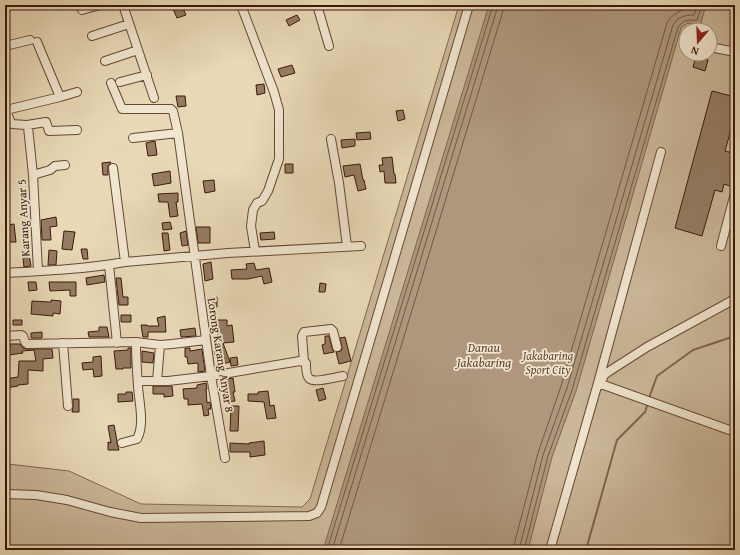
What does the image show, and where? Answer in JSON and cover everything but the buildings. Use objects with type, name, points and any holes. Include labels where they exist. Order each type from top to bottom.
[{"type":"street","points":[[82,10],[100,5]]},
{"type":"street","points":[[123,5],[154,98]]},
{"type":"street","points":[[241,5],[274,92],[279,110],[279,159],[268,191],[262,201],[256,203],[253,210],[251,226],[255,251]]},
{"type":"street","points":[[317,5],[329,46]]},
{"type":"street","points":[[5,494],[36,495],[67,500],[110,512],[140,518],[309,516],[317,513],[321,508],[469,5]]},
{"type":"street","points":[[92,36],[129,24]]},
{"type":"street","points":[[5,46],[34,41],[60,97]]},
{"type":"street","points":[[718,49],[730,52],[735,50]]},
{"type":"street","points":[[105,61],[138,50]]},
{"type":"street","points":[[120,82],[146,75]]},
{"type":"street","name":"Lorong Karang Anyar 8","points":[[111,83],[122,109],[171,109],[173,111],[178,133],[211,376],[226,458]]},
{"type":"street","points":[[77,92],[5,109],[12,124],[27,125],[46,122],[49,131],[77,130]]},
{"type":"street","name":"Karang Anyar 5","points":[[27,125],[33,175],[38,271]]},
{"type":"street","points":[[133,138],[178,133]]},
{"type":"street","points":[[331,139],[339,183],[347,246]]},
{"type":"street","points":[[550,550],[600,384],[661,152]]},
{"type":"street","points":[[33,175],[50,170],[55,166],[66,165]]},
{"type":"street","points":[[113,168],[125,262]]},
{"type":"street","points":[[721,246],[735,193]]},
{"type":"street","points":[[5,274],[228,253],[361,246]]},
{"type":"street","points":[[109,265],[117,343]]},
{"type":"street","points":[[600,384],[604,375],[647,347],[735,299]]},
{"type":"street","points":[[337,347],[333,331],[331,329],[304,332],[302,336],[304,362],[306,363],[308,378],[317,381],[343,376]]},
{"type":"street","points":[[5,336],[21,335],[23,336],[26,344],[136,342],[160,345],[206,340]]},
{"type":"street","points":[[122,443],[137,439],[141,432],[136,342]]},
{"type":"street","points":[[63,343],[68,406]]},
{"type":"street","points":[[157,381],[160,345]]},
{"type":"street","points":[[138,381],[157,381],[211,376],[297,361],[304,362]]},
{"type":"street","points":[[600,384],[735,432]]},
{"type":"green space","name":"Jakabaring Sport City","points":[[459,5],[735,5],[735,550],[5,550],[5,477],[8,464],[69,471],[141,504],[302,507],[310,499]]},
{"type":"water","name":"Danau Jakabaring","points":[[489,5],[706,5],[701,22],[678,22],[678,38],[576,391],[552,457],[528,550],[323,550]]},
{"type":"waterway","points":[[649,398],[657,376],[693,350],[735,336]]},
{"type":"waterway","points":[[586,550],[617,440],[645,412],[648,403]]}]
